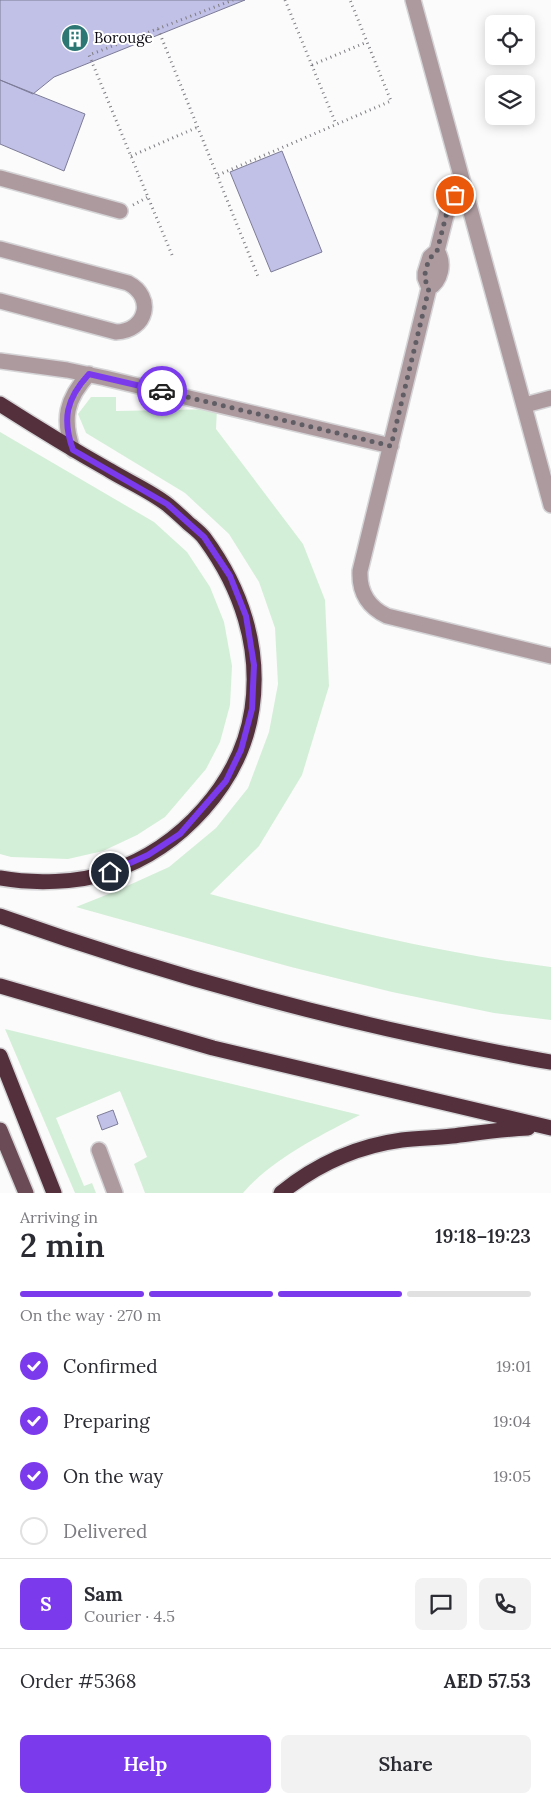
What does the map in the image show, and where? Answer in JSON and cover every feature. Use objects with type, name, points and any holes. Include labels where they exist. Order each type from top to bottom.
[{"type":"highway","points":[[0,404],[73,450],[167,504],[204,537],[230,576],[246,616],[254,665],[252,709],[241,750],[226,781],[180,834],[148,855],[110,872],[70,881],[0,878]]},
{"type":"highway","points":[[0,916],[89,947],[202,982],[312,1011],[498,1054],[551,1062]]},
{"type":"highway","points":[[2,987],[213,1048],[549,1128]]},
{"type":"highway","points":[[0,1056],[54,1193]]},
{"type":"highway","points":[[282,1193],[300,1178],[325,1163],[354,1151],[401,1140],[507,1129],[549,1128]]},
{"type":"main road","points":[[0,1130],[26,1193]]},
{"type":"street","points":[[413,0],[551,505]]},
{"type":"street","points":[[0,178],[120,211]]},
{"type":"street","points":[[466,190],[455,195],[449,204],[437,251],[442,264],[437,281],[429,288],[360,571],[361,589],[371,606],[387,616],[551,656]]},
{"type":"street","points":[[0,249],[128,283],[140,292],[145,305],[142,320],[137,325],[124,332],[116,332],[0,301]]},
{"type":"street","points":[[0,361],[89,374],[391,446]]},
{"type":"street","points":[[73,450],[66,418],[70,401],[77,387],[89,374]]},
{"type":"street","points":[[525,405],[551,398]]},
{"type":"street","points":[[99,1150],[115,1193]]},
{"type":"path","points":[[172,255],[89,55],[233,0]]},
{"type":"path","points":[[285,0],[336,125]]},
{"type":"path","points":[[218,175],[391,101],[350,0]]},
{"type":"path","points":[[158,29],[259,279]]},
{"type":"path","points":[[312,65],[367,42]]},
{"type":"path","points":[[131,156],[198,127]]},
{"type":"green space","points":[[91,397],[116,397],[116,411],[217,409],[216,429],[303,544],[325,600],[329,686],[302,775],[259,846],[210,894],[337,927],[422,946],[551,967],[551,1020],[494,1013],[392,992],[291,967],[76,907],[169,867],[216,828],[248,788],[269,732],[278,684],[275,628],[259,582],[229,534],[185,493],[86,433],[78,414]]},
{"type":"green space","points":[[0,432],[154,522],[187,552],[210,587],[224,622],[232,666],[230,705],[220,742],[206,769],[165,817],[137,835],[103,851],[68,859],[11,857],[0,854]]},
{"type":"green space","points":[[5,1029],[360,1115],[282,1159],[268,1169],[243,1193],[145,1193],[134,1164],[147,1157],[120,1091],[56,1118],[84,1186],[92,1183],[96,1193],[75,1193]]},
{"type":"building","name":"Borouge","points":[[0,0],[245,0],[54,77],[33,94],[0,80]]},
{"type":"building","points":[[0,80],[85,114],[64,171],[0,144]]},
{"type":"building","points":[[282,151],[322,252],[271,272],[230,172]]},
{"type":"building","points":[[113,1110],[118,1124],[102,1130],[97,1116]]},
{"type":"way so far","points":[[162,391],[391,446],[429,288],[424,278],[425,273],[430,257],[437,251],[449,204],[455,195]]},
{"type":"place","name":"Borouge","points":[[75,38]]},
{"type":"route","points":[[110,872],[148,855],[180,834],[205,807],[226,781],[241,750],[252,709],[254,665],[246,616],[230,576],[204,537],[167,504],[73,450],[68,434],[66,418],[70,401],[77,387],[89,374],[162,391]]}]
